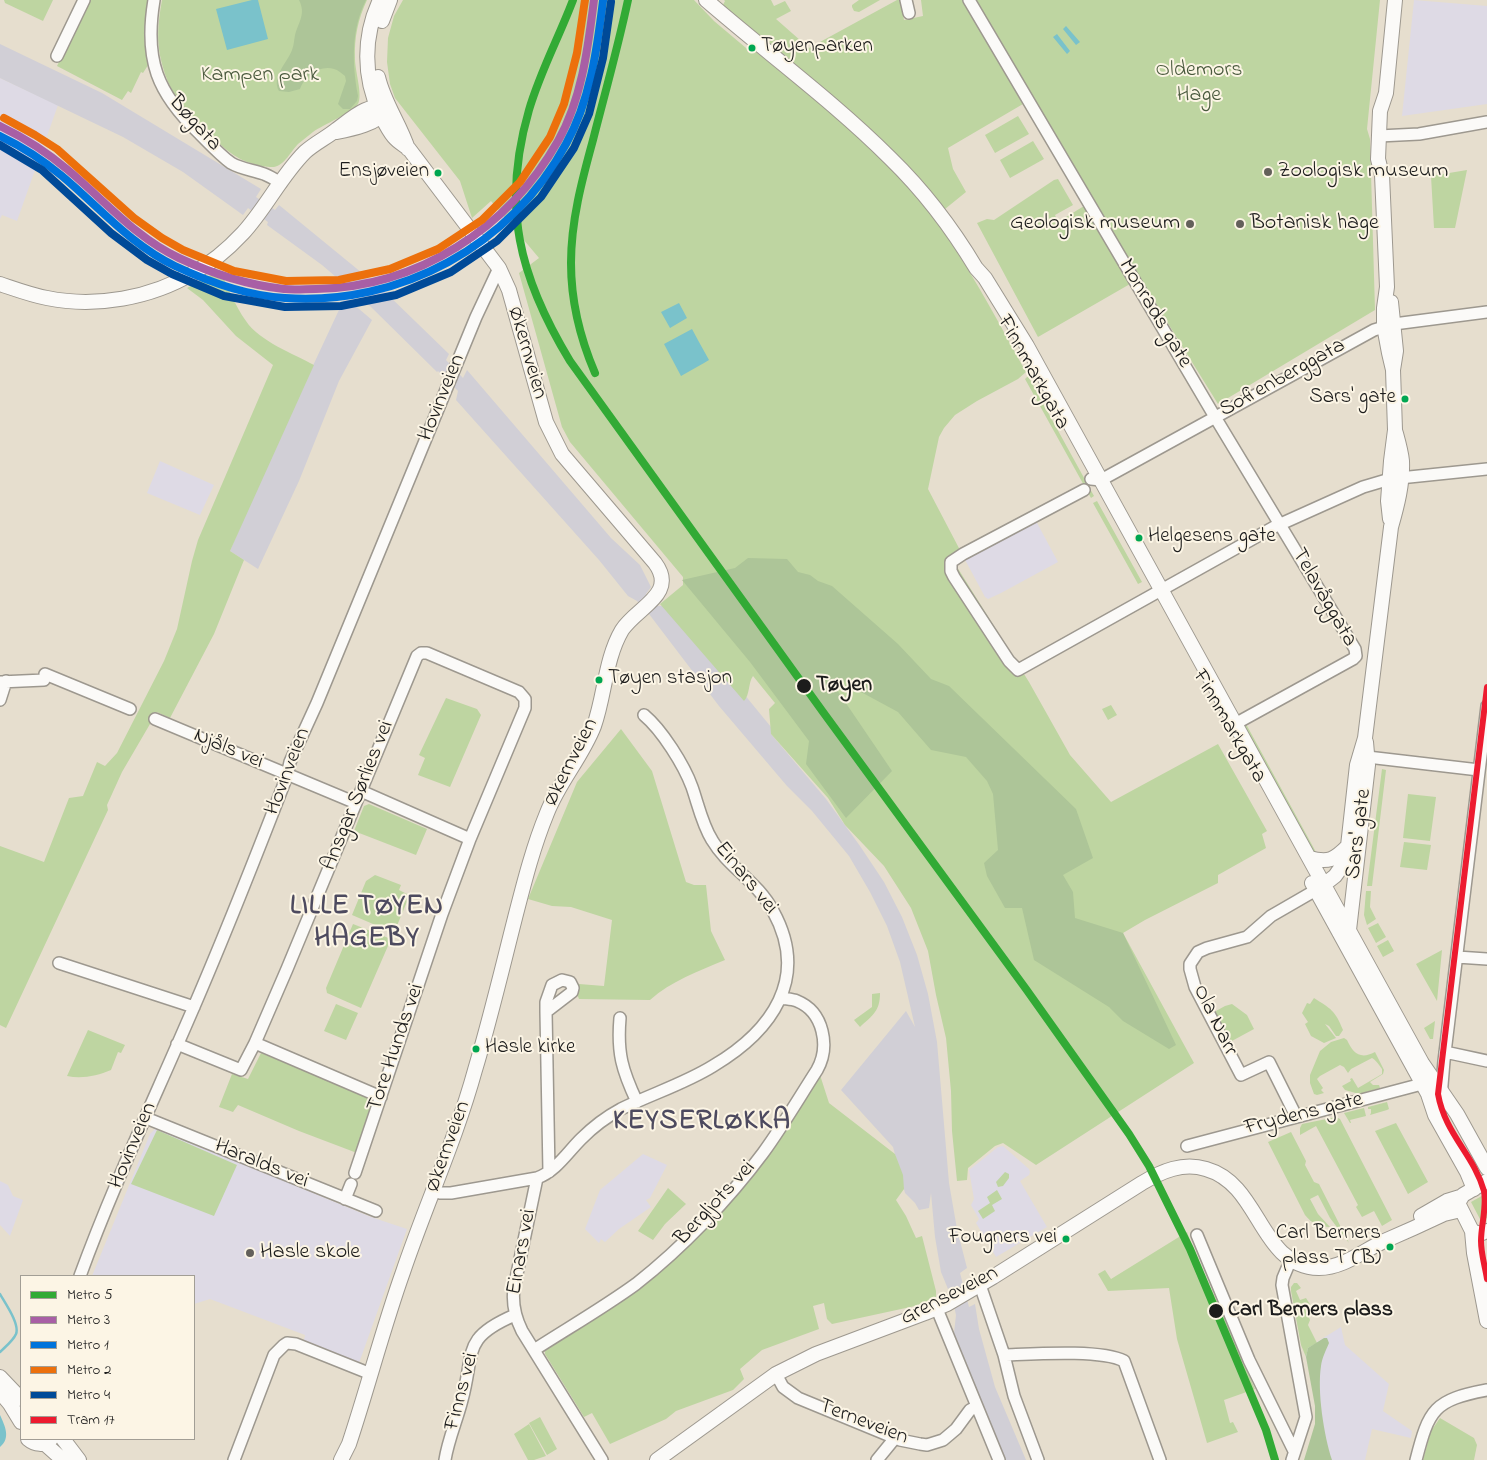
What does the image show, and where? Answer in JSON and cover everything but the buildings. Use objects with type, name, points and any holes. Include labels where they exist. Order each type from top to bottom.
[{"type":"main road","name":"Økernveien","points":[[341,1460],[349,1444],[400,1280],[473,1080],[526,876],[543,822],[557,791],[585,745],[594,726],[613,649],[619,637],[628,622],[656,596],[663,583],[662,573],[656,563],[568,462],[554,440],[546,422],[509,290],[499,268],[409,150],[403,133],[383,110],[368,74],[367,52],[372,19],[380,0]]},
{"type":"main road","name":"Økernveien","points":[[383,110],[377,72],[376,50],[382,21],[390,0]]},
{"type":"main road","name":"Finnmarkgata","points":[[706,0],[856,126],[892,159],[931,203],[985,278],[1027,346],[1092,483]]},
{"type":"main road","name":"Sars' gate","points":[[1349,930],[1365,738],[1391,527],[1388,501],[1395,478],[1394,370],[1388,353],[1392,307],[1387,287],[1382,175],[1387,160],[1383,136],[1389,111],[1386,93],[1395,0]]},
{"type":"main road","points":[[0,284],[49,298],[79,301],[119,299],[161,288],[193,274],[227,249],[250,225],[308,150],[335,132],[348,120],[383,110]]},
{"type":"main road","name":"Finnmarkgata","points":[[976,268],[1092,483],[1235,724],[1309,858],[1320,888],[1349,930],[1440,1097],[1457,1114],[1487,1168]]},
{"type":"main road","name":"Finnmarkgata","points":[[1158,592],[1241,752],[1320,888],[1422,1084],[1474,1189]]},
{"type":"main road","name":"Sars' gate","points":[[1320,888],[1343,866],[1348,846],[1356,770],[1364,757]]},
{"type":"main road","name":"Sars' gate","points":[[1309,858],[1322,861],[1332,860],[1348,846]]},
{"type":"main road","name":"Grenseveien","points":[[657,1460],[776,1374],[816,1354],[937,1309],[980,1285],[1153,1176],[1165,1171],[1200,1167],[1211,1170],[1228,1179],[1245,1197],[1270,1238],[1283,1253],[1291,1259],[1308,1266],[1329,1267],[1348,1260],[1382,1242],[1406,1225],[1447,1201],[1460,1204]]},
{"type":"main road","points":[[1487,1181],[1474,1189],[1460,1204],[1481,1232],[1474,1253],[1487,1321]]},
{"type":"main road","points":[[0,1377],[20,1397]]},
{"type":"main road","points":[[0,1392],[20,1420]]},
{"type":"main road","points":[[29,1440],[33,1443],[48,1441],[63,1460]]},
{"type":"main road","points":[[64,1440],[79,1460]]},
{"type":"main road","name":"Økernveien","points":[[347,1460],[349,1444]]},
{"type":"street","points":[[58,56],[84,0]]},
{"type":"street","name":"Bøgata","points":[[154,0],[150,32],[153,60],[160,82],[174,106],[185,120],[231,162],[242,168],[266,175],[281,183]]},
{"type":"street","points":[[906,0],[909,13]]},
{"type":"street","name":"Monrads gate","points":[[969,0],[1280,524]]},
{"type":"street","points":[[1383,136],[1419,134],[1487,122]]},
{"type":"street","name":"Hovinveien","points":[[80,1275],[99,1226],[194,1007],[287,776],[290,762],[317,703],[476,317],[499,268]]},
{"type":"street","name":"Sofienberggata","points":[[1158,592],[1018,670],[1009,662],[954,577],[951,571],[951,562],[1367,333],[1389,325],[1487,312]]},
{"type":"street","points":[[1158,592],[1280,524],[1363,487],[1395,478],[1487,469]]},
{"type":"street","name":"Telavåggata","points":[[1235,724],[1356,656],[1356,649],[1280,524]]},
{"type":"street","name":"Tore Hunds vei","points":[[355,1173],[429,951],[470,839],[525,708],[525,699],[519,692],[427,653],[421,653]]},
{"type":"street","name":"Ansgar Sørlies vei","points":[[177,1044],[241,1070],[255,1043],[417,656],[421,653]]},
{"type":"street","points":[[0,700],[3,682],[45,677],[130,709]]},
{"type":"street","points":[[1439,1121],[1445,1052],[1487,706]]},
{"type":"street","name":"Einars vei","points":[[602,1460],[522,1330],[513,1306],[514,1288],[537,1178],[549,1172],[601,1121],[620,1110],[712,1067],[736,1051],[765,1024],[781,998],[787,978],[789,962],[787,946],[779,921],[770,904],[713,842],[705,827],[692,787],[682,765],[669,745],[644,715]]},
{"type":"street","name":"Njåls vei","points":[[154,719],[287,776],[356,803]]},
{"type":"street","points":[[1364,757],[1479,770]]},
{"type":"street","points":[[361,791],[470,839]]},
{"type":"street","name":"Ola Narr","points":[[1296,1116],[1269,1062],[1241,1076],[1195,987],[1190,964],[1198,952],[1247,937],[1271,916],[1320,888]]},
{"type":"street","points":[[1456,957],[1487,959]]},
{"type":"street","points":[[59,963],[194,1007]]},
{"type":"street","name":"Bergljots vei","points":[[534,1350],[604,1306],[649,1273],[718,1206],[764,1152],[817,1070],[822,1061],[824,1051],[822,1033],[810,1010],[797,1001],[781,998]]},
{"type":"street","points":[[546,1012],[549,1172]]},
{"type":"street","points":[[620,1018],[618,1046],[621,1062],[637,1102]]},
{"type":"street","points":[[255,1043],[381,1097]]},
{"type":"street","points":[[1445,1052],[1462,1054],[1470,1058],[1487,1061]]},
{"type":"street","name":"Frydens gate","points":[[1187,1146],[1422,1084]]},
{"type":"street","name":"Haralds vei","points":[[146,1118],[376,1211]]},
{"type":"street","points":[[433,1191],[451,1193],[537,1178]]},
{"type":"street","points":[[345,1199],[351,1184]]},
{"type":"street","points":[[1198,1235],[1249,1360],[1293,1456]]},
{"type":"street","points":[[1291,1259],[1282,1285],[1306,1417],[1293,1456]]},
{"type":"street","points":[[980,1285],[1004,1355],[1014,1396],[1038,1460]]},
{"type":"street","points":[[937,1309],[998,1460]]},
{"type":"street","name":"Finns vei","points":[[445,1460],[462,1401],[468,1361],[473,1347],[487,1330],[516,1315]]},
{"type":"street","points":[[234,1460],[268,1370],[277,1351],[287,1343],[296,1344],[371,1374]]},
{"type":"street","points":[[1004,1355],[1047,1353],[1093,1355],[1117,1357],[1124,1361],[1160,1460]]},
{"type":"street","name":"Terneveien","points":[[776,1374],[783,1387],[798,1398],[895,1438],[927,1445],[943,1440],[956,1429],[970,1410],[976,1407]]},
{"type":"street","points":[[1416,1460],[1427,1422],[1439,1406],[1458,1396],[1487,1390]]},
{"type":"street","points":[[876,1460],[895,1438]]},
{"type":"shaded area","points":[[1414,0],[1487,6],[1487,104],[1402,116]]},
{"type":"shaded area","points":[[0,44],[102,93],[261,189],[256,197],[275,210],[279,205],[384,291],[449,354],[446,360],[463,378],[467,370],[611,538],[640,565],[651,587],[646,594],[657,606],[671,605],[771,727],[771,734],[826,799],[884,882],[902,917],[917,955],[928,994],[937,1042],[949,1183],[957,1229],[967,1268],[960,1273],[969,1307],[975,1304],[979,1329],[995,1387],[1026,1460],[1004,1460],[956,1342],[954,1333],[956,1315],[950,1288],[948,1289],[941,1272],[935,1237],[931,1193],[929,1208],[919,1210],[905,1193],[893,1147],[841,1090],[906,1011],[915,1027],[900,962],[887,926],[849,856],[812,811],[787,786],[719,706],[649,614],[637,601],[628,596],[599,560],[456,400],[458,391],[438,371],[370,306],[322,265],[267,225],[268,222],[248,208],[243,215],[183,172],[123,137],[0,78]]},
{"type":"shaded area","points":[[0,78],[58,105],[17,221],[2,215],[0,219]]},
{"type":"shaded area","points":[[345,297],[372,320],[339,381],[299,481],[258,569],[230,551],[261,477]]},
{"type":"shaded area","points":[[160,461],[214,485],[200,515],[147,493]]},
{"type":"shaded area","points":[[1036,521],[1058,562],[988,599],[985,597],[963,556]]},
{"type":"shaded area","name":"Hasle skole","points":[[155,1129],[159,1129],[371,1217],[407,1229],[359,1363],[304,1340],[305,1335],[210,1299],[195,1304],[195,1275],[92,1275],[150,1134]]},
{"type":"shaded area","points":[[1003,1146],[1029,1169],[1029,1175],[1020,1181],[1047,1227],[996,1257],[976,1223],[979,1219],[971,1205],[974,1199],[969,1170],[998,1147]]},
{"type":"shaded area","points":[[643,1154],[667,1165],[650,1198],[646,1200],[651,1207],[619,1229],[605,1242],[601,1239],[599,1243],[585,1229],[600,1190]]},
{"type":"shaded area","points":[[0,1181],[8,1185],[13,1196],[23,1200],[10,1236],[0,1225]]},
{"type":"shaded area","points":[[1341,1327],[1345,1345],[1389,1384],[1383,1411],[1412,1431],[1411,1438],[1372,1429],[1365,1460],[1312,1460],[1320,1406],[1304,1350]]},
{"type":"green space","points":[[4,0],[53,0],[43,21],[5,3]]},
{"type":"green space","points":[[89,0],[150,0],[150,62],[143,73],[141,72],[131,93],[128,91],[122,100],[57,66]]},
{"type":"green space","name":"Kampen park","points":[[162,0],[367,0],[359,21],[355,44],[355,64],[360,95],[358,104],[350,111],[313,132],[298,144],[285,161],[278,166],[265,167],[240,159],[223,147],[196,121],[177,99],[170,86],[163,68],[158,40]]},
{"type":"green space","points":[[299,0],[366,0],[361,11],[354,47],[358,96],[357,101],[350,109],[343,109],[338,104],[346,81],[345,76],[334,69],[323,68],[318,70],[305,80],[300,89],[289,92],[279,91],[277,86],[278,75],[290,55],[301,18],[302,9]]},
{"type":"green space","name":"Tøyenparken","points":[[403,0],[694,0],[714,21],[752,53],[755,51],[855,134],[911,190],[944,232],[959,255],[1026,372],[1018,379],[955,415],[939,437],[928,489],[961,552],[957,567],[1029,682],[1070,755],[1111,802],[1218,744],[1267,831],[1262,834],[1266,848],[1218,875],[1218,883],[1123,933],[1194,1063],[1036,1165],[1003,1143],[995,1146],[968,1168],[967,1180],[957,1181],[946,1038],[928,951],[911,908],[884,866],[845,825],[828,798],[771,734],[769,709],[775,703],[753,676],[744,701],[660,604],[683,585],[683,577],[570,442],[562,427],[519,273],[539,258],[491,201],[472,218],[460,181],[395,98],[390,84],[387,62],[388,38],[394,16]]},
{"type":"green space","points":[[724,0],[771,0],[774,6],[785,1],[791,11],[776,19],[809,48],[897,0],[900,0],[904,20],[923,16],[921,0],[965,0],[1023,104],[948,148],[953,169],[966,192],[945,209],[920,180],[867,127],[839,101],[723,5]]},
{"type":"green space","points":[[859,0],[880,0],[859,12],[854,11],[852,5]]},
{"type":"green space","name":"Botanisk hage","points":[[975,0],[1380,0],[1367,129],[1370,139],[1375,310],[1218,404],[1138,275]]},
{"type":"green space","points":[[1018,116],[1029,134],[995,153],[985,135]]},
{"type":"green space","points":[[1033,141],[1044,159],[1010,178],[1000,160]]},
{"type":"green space","points":[[1467,170],[1455,228],[1434,228],[1431,176]]},
{"type":"green space","points":[[1058,179],[1073,205],[1055,215],[1058,222],[1084,206],[1130,284],[1038,337],[977,223],[987,219],[994,220]]},
{"type":"green space","points":[[220,270],[238,309],[252,328],[268,341],[314,365],[230,551],[244,560],[214,634],[170,718],[157,712],[122,772],[107,805],[108,810],[6,1028],[0,1025],[0,846],[44,862],[69,798],[83,796],[97,762],[105,766],[117,753],[164,661],[177,629],[198,540],[273,365],[236,336],[203,300],[187,288]]},
{"type":"green space","points":[[1028,376],[1094,496],[1091,498],[1025,379]]},
{"type":"green space","points":[[1097,501],[1142,582],[1138,584],[1093,503]]},
{"type":"green space","points":[[748,558],[787,559],[798,572],[810,575],[818,581],[832,586],[898,644],[931,679],[949,686],[1076,809],[1093,858],[1063,875],[1073,892],[1075,918],[1123,933],[1176,1045],[1169,1049],[1123,1021],[1109,1007],[1034,960],[1022,908],[1005,908],[987,876],[984,863],[998,850],[993,794],[987,781],[966,757],[931,750],[898,712],[861,692],[855,683],[841,681],[837,690],[892,771],[846,818],[806,764],[809,741],[750,662],[682,580],[735,568]]},
{"type":"green space","points":[[446,698],[477,709],[481,715],[450,787],[418,775],[425,758],[419,755]]},
{"type":"green space","points":[[1111,705],[1117,715],[1108,720],[1102,709]]},
{"type":"green space","points":[[1246,724],[1317,854],[1311,850],[1245,727]]},
{"type":"green space","points":[[621,729],[652,771],[686,882],[694,885],[706,885],[711,931],[725,960],[676,982],[650,1000],[579,999],[577,994],[579,984],[604,986],[612,920],[571,907],[552,906],[528,899],[577,782]]},
{"type":"green space","points":[[1382,769],[1386,770],[1372,886],[1367,886]]},
{"type":"green space","points":[[1408,794],[1436,797],[1430,841],[1403,838]]},
{"type":"green space","points":[[369,804],[427,829],[416,855],[354,831],[364,806]]},
{"type":"green space","points":[[1404,842],[1431,845],[1427,870],[1400,867]]},
{"type":"green space","points":[[375,875],[401,885],[399,890],[407,894],[408,899],[394,933],[352,915],[366,881]]},
{"type":"green space","points":[[1366,891],[1371,891],[1370,907],[1376,919],[1367,925],[1364,915]]},
{"type":"green space","points":[[1378,923],[1386,937],[1376,943],[1368,928]]},
{"type":"green space","points":[[353,924],[391,939],[361,1008],[327,993],[326,988]]},
{"type":"green space","points":[[1388,940],[1394,951],[1383,957],[1377,946]]},
{"type":"green space","points":[[1442,950],[1437,1001],[1416,964]]},
{"type":"green space","points":[[880,993],[877,1009],[860,1027],[854,1020],[872,1007],[872,994]]},
{"type":"green space","points":[[1314,998],[1332,1011],[1343,1030],[1339,1036],[1336,1036],[1329,1026],[1325,1024],[1336,1038],[1324,1043],[1311,1036],[1305,1024],[1308,1022],[1302,1013],[1307,1003],[1310,1004]]},
{"type":"green space","points":[[336,1004],[358,1013],[346,1040],[324,1031]]},
{"type":"green space","points":[[1232,1004],[1247,1015],[1254,1029],[1230,1042],[1215,1015],[1216,1011]]},
{"type":"green space","points":[[1435,1021],[1433,1039],[1430,1039],[1424,1028]]},
{"type":"green space","points":[[88,1030],[125,1045],[121,1053],[118,1052],[111,1070],[89,1076],[67,1076]]},
{"type":"green space","points":[[1344,1038],[1358,1054],[1365,1055],[1375,1052],[1384,1070],[1383,1074],[1370,1082],[1373,1085],[1379,1085],[1380,1088],[1359,1094],[1345,1090],[1342,1086],[1351,1081],[1350,1079],[1352,1078],[1358,1088],[1382,1074],[1382,1069],[1372,1058],[1351,1069],[1348,1073],[1340,1065],[1320,1076],[1317,1079],[1324,1093],[1314,1094],[1310,1083],[1310,1075],[1320,1051],[1331,1042]]},
{"type":"green space","points":[[261,1053],[374,1099],[357,1153],[238,1105],[233,1112],[219,1107],[232,1074],[248,1079]]},
{"type":"green space","points":[[820,1075],[829,1103],[895,1154],[903,1175],[904,1189],[896,1200],[916,1238],[922,1236],[936,1291],[936,1298],[915,1306],[832,1324],[827,1319],[824,1303],[813,1306],[819,1329],[762,1350],[740,1369],[744,1379],[733,1390],[676,1411],[666,1419],[610,1444],[592,1413],[584,1417],[545,1354],[545,1351],[644,1284],[718,1215],[747,1183],[781,1137]]},
{"type":"green space","points":[[1387,1102],[1389,1109],[1370,1115],[1371,1109],[1368,1109],[1368,1107]]},
{"type":"green space","points":[[1364,1108],[1366,1116],[1350,1120],[1351,1123],[1344,1113]]},
{"type":"green space","points":[[1336,1117],[1340,1119],[1392,1220],[1382,1226],[1374,1211],[1362,1217],[1356,1207],[1358,1205],[1316,1126],[1300,1135],[1302,1124]]},
{"type":"green space","points":[[1396,1123],[1428,1182],[1408,1194],[1375,1131]]},
{"type":"green space","points":[[157,1130],[237,1165],[214,1216],[131,1184]]},
{"type":"green space","points":[[1291,1132],[1306,1161],[1305,1165],[1314,1182],[1319,1184],[1349,1243],[1330,1218],[1318,1195],[1310,1199],[1318,1214],[1330,1227],[1316,1224],[1305,1215],[1268,1142]]},
{"type":"green space","points":[[1005,1172],[1009,1174],[1009,1178],[1003,1186],[998,1187],[996,1182]]},
{"type":"green space","points":[[668,1188],[686,1204],[665,1224],[653,1240],[638,1231]]},
{"type":"green space","points":[[997,1190],[1002,1199],[992,1205],[995,1211],[983,1219],[978,1211],[990,1203],[987,1197]]},
{"type":"green space","points":[[1487,1193],[1487,1218],[1481,1221],[1471,1202]]},
{"type":"green space","points":[[1187,1232],[1208,1291],[1212,1290],[1255,1389],[1224,1400],[1230,1423],[1233,1422],[1238,1432],[1207,1443],[1177,1339],[1169,1288],[1108,1291],[1098,1274],[1105,1270],[1111,1279]]},
{"type":"green space","points":[[1294,1283],[1297,1283],[1301,1288],[1296,1291],[1300,1300],[1306,1298],[1313,1309],[1308,1315],[1310,1320],[1308,1325],[1317,1343],[1308,1348],[1306,1357],[1301,1345],[1291,1291]]},
{"type":"green space","points":[[1327,1338],[1329,1343],[1321,1366],[1320,1388],[1326,1439],[1332,1460],[1304,1460],[1315,1424],[1315,1406],[1306,1357],[1308,1348]]},
{"type":"green space","points":[[540,1417],[557,1449],[547,1455],[529,1423]]},
{"type":"green space","points":[[1440,1418],[1474,1438],[1477,1445],[1474,1460],[1423,1460],[1431,1431]]},
{"type":"green space","points":[[529,1424],[546,1456],[534,1460],[528,1460],[514,1434]]},
{"type":"water","points":[[258,0],[268,39],[227,50],[216,9]]},
{"type":"water","points":[[1066,26],[1080,42],[1076,45],[1063,29]]},
{"type":"water","points":[[1057,34],[1070,51],[1067,54],[1053,37]]},
{"type":"water","points":[[679,303],[687,318],[670,328],[661,312]]},
{"type":"water","points":[[692,329],[709,360],[681,376],[664,344]]},
{"type":"water","points":[[0,1415],[6,1436],[0,1447]]},
{"type":"waterway","points":[[0,1294],[17,1330],[13,1339],[0,1352]]},
{"type":"metro line","name":"5","points":[[573,0],[533,96],[521,145],[516,178],[516,209],[520,240],[527,270],[552,330],[570,361],[823,712],[1026,989],[1129,1134],[1149,1166],[1190,1249],[1266,1430],[1275,1460]]},
{"type":"metro line","name":"2","points":[[4,118],[57,149],[134,218],[183,250],[234,271],[286,281],[339,280],[390,269],[438,249],[482,220],[520,182],[550,137],[564,104],[577,53],[585,0]]},
{"type":"metro line","name":"3","points":[[0,126],[27,140],[52,157],[149,240],[163,250],[192,264],[230,278],[270,287],[316,289],[354,286],[390,277],[424,264],[456,247],[486,226],[513,201],[537,173],[558,141],[573,108],[583,72],[594,0]]},
{"type":"metro line","name":"5","points":[[595,373],[581,333],[575,305],[571,277],[571,247],[581,185],[628,0]]},
{"type":"metro line","name":"1","points":[[0,136],[25,149],[55,170],[116,225],[144,247],[188,272],[215,283],[271,297],[328,298],[370,292],[410,280],[448,262],[483,240],[515,212],[543,180],[566,144],[587,93],[595,56],[603,1]]},
{"type":"metro line","name":"4","points":[[0,145],[42,170],[111,233],[147,260],[172,274],[224,296],[285,307],[341,306],[396,295],[451,272],[497,241],[541,197],[574,148],[589,114],[603,58],[611,2]]},
{"type":"tram line","name":"17","points":[[1487,687],[1438,1094],[1447,1121],[1474,1166],[1484,1191],[1485,1203],[1481,1241],[1487,1279]]},
{"type":"place","name":"Tøyenparken","points":[[752,48]]},
{"type":"place","name":"Zoologisk museum","points":[[1268,172]]},
{"type":"place","name":"Ensjøveien","points":[[438,173]]},
{"type":"place","name":"Geologisk museum","points":[[1190,224]]},
{"type":"place","name":"Botanisk hage","points":[[1240,224]]},
{"type":"place","name":"Sars' gate","points":[[1405,399]]},
{"type":"place","name":"Helgesens gate","points":[[1139,538]]},
{"type":"place","name":"Tøyen stasjon","points":[[599,680]]},
{"type":"place","name":"Tøyen","points":[[804,686]]},
{"type":"place","name":"Hasle kirke","points":[[476,1049]]},
{"type":"place","name":"Fougners vei","points":[[1066,1239]]},
{"type":"place","name":"Carl Berners plass T (B)","points":[[1390,1247]]},
{"type":"place","name":"Hasle skole","points":[[250,1253]]},
{"type":"place","name":"Carl Berners plass","points":[[1216,1311]]},
{"type":"district","name":"LILLE TØYEN HAGEBY","points":[[367,924]]},
{"type":"district","name":"KEYSERLØKKA","points":[[702,1123]]},
{"type":"park label","name":"Oldemors Hage","points":[[1199,84]]}]
